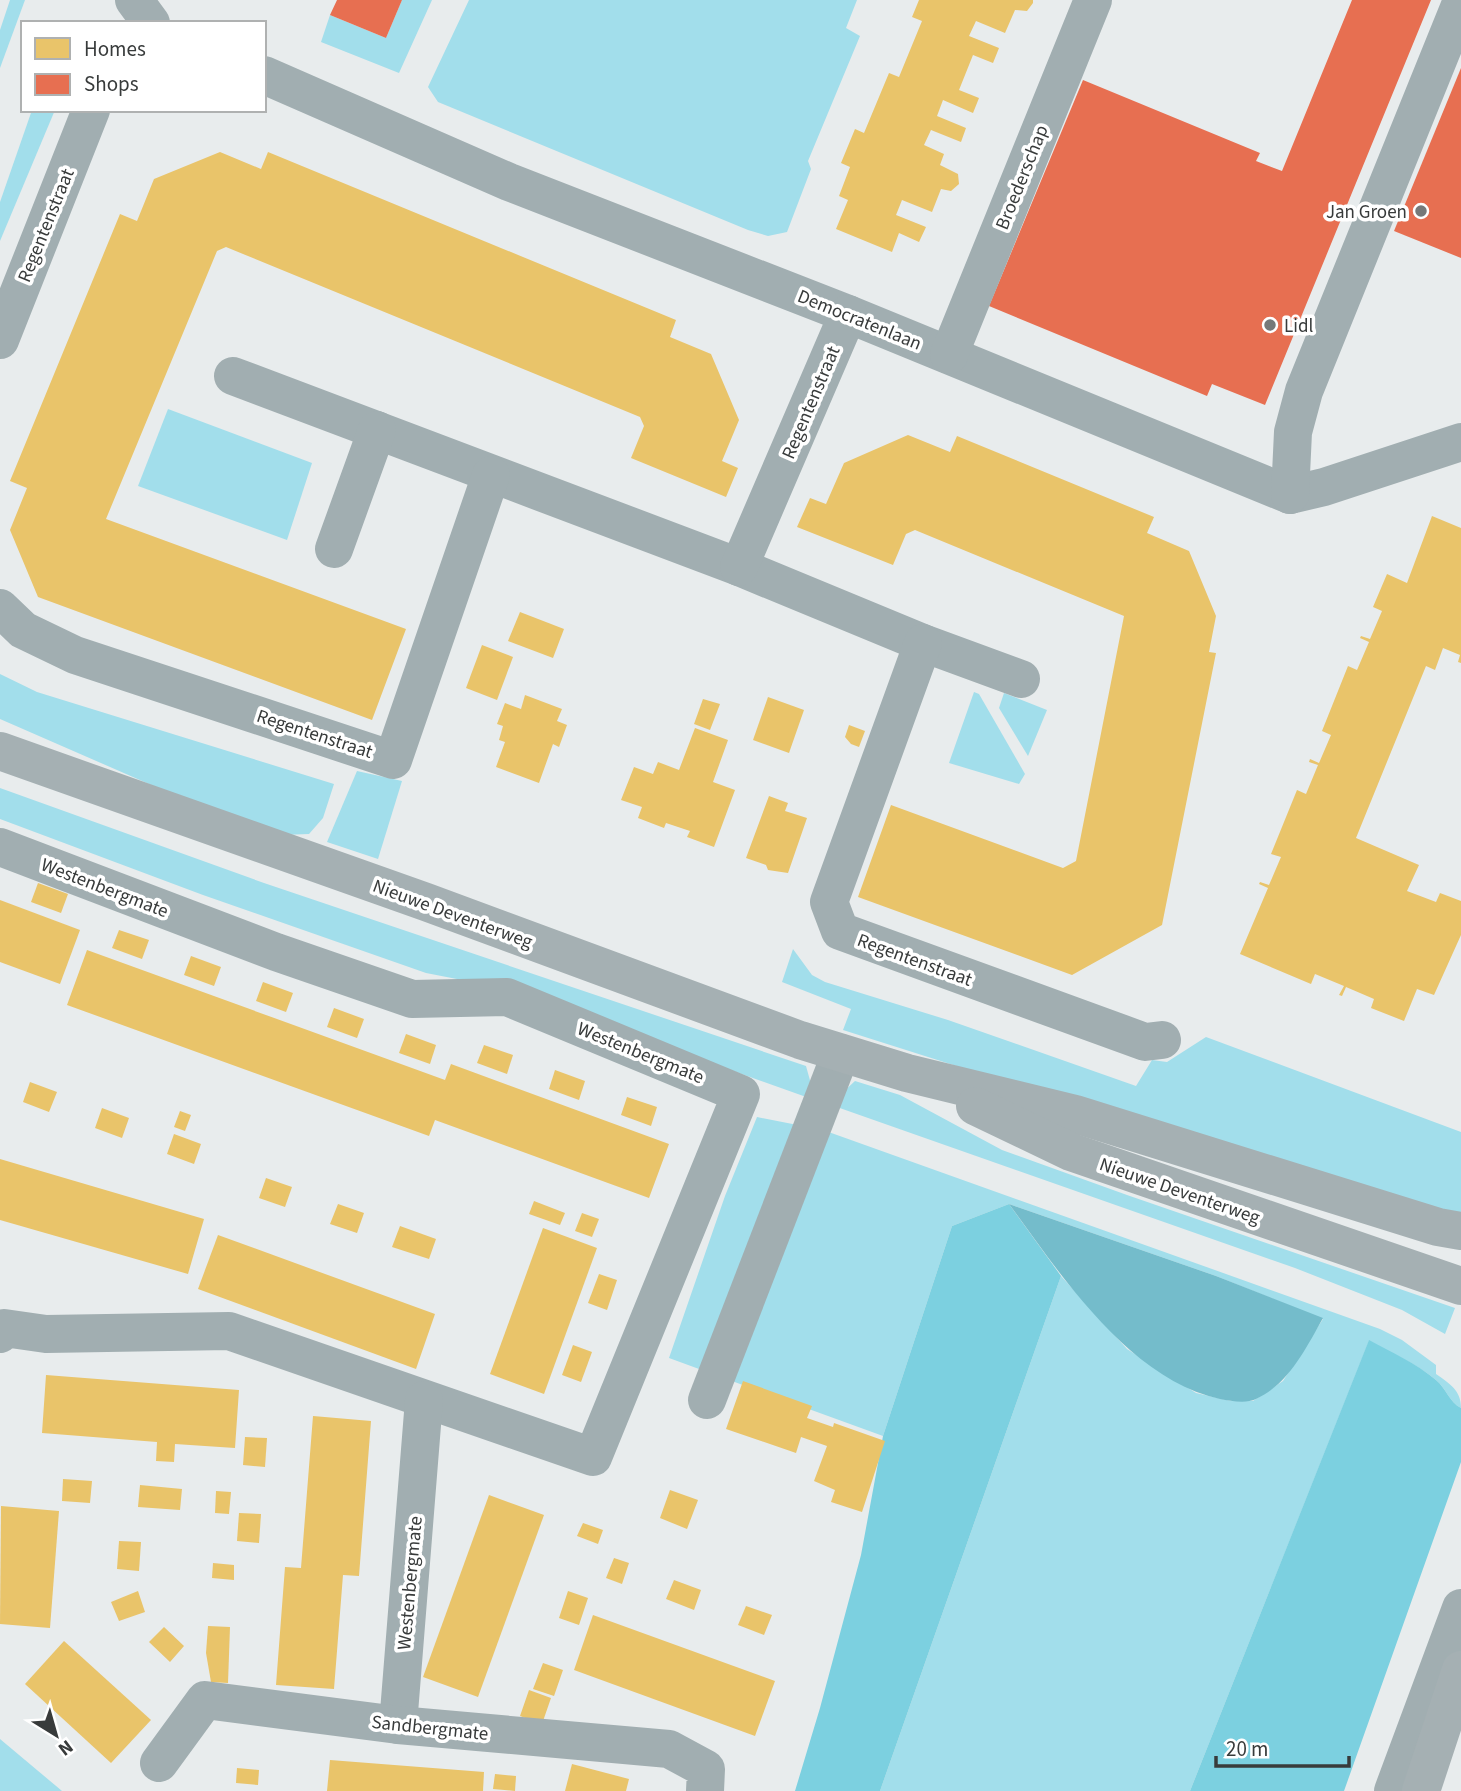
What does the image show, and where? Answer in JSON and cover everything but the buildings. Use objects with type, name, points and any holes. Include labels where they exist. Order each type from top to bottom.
[{"type":"main road","name":"Nieuwe Deventerweg","points":[[0,751],[426,902],[841,1054],[1075,1114],[1438,1227],[1461,1231]]},
{"type":"main road","name":"Nieuwe Deventerweg","points":[[907,1073],[1071,1152],[1461,1286]]},
{"type":"main road","points":[[1421,1791],[1461,1670]]},
{"type":"street","points":[[134,0],[150,21]]},
{"type":"street","name":"Broederschap","points":[[949,355],[1093,0]]},
{"type":"street","points":[[1461,3],[1304,391],[1293,432],[1290,495],[1324,487],[1461,442]]},
{"type":"street","name":"Democratenlaan","points":[[266,76],[509,182],[848,314],[1290,495]]},
{"type":"street","name":"Regentenstraat","points":[[0,340],[90,112]]},
{"type":"street","name":"Regentenstraat","points":[[739,567],[848,314]]},
{"type":"street","points":[[233,376],[739,567],[923,643],[1021,679]]},
{"type":"street","points":[[334,549],[377,430]]},
{"type":"street","name":"Regentenstraat","points":[[0,608],[23,629],[75,655],[393,760],[491,475]]},
{"type":"street","name":"Regentenstraat","points":[[923,643],[829,902],[840,932],[1145,1042],[1162,1040]]},
{"type":"street","name":"Westenbergmate","points":[[0,847],[276,952],[412,999],[507,997],[741,1094],[593,1457],[229,1331],[46,1334],[4,1328],[0,1334]]},
{"type":"street","points":[[707,1400],[841,1054]]},
{"type":"street","name":"Westenbergmate","points":[[398,1725],[424,1400]]},
{"type":"street","points":[[1393,1791],[1461,1608]]},
{"type":"street","name":"Sandbergmate","points":[[159,1763],[205,1700],[398,1725],[669,1749],[706,1769],[705,1791]]},
{"type":"shaded area","points":[[10,0],[25,0],[0,68],[0,30]]},
{"type":"shaded area","points":[[402,0],[432,0],[399,73],[321,42],[330,15],[386,38]]},
{"type":"shaded area","points":[[469,0],[857,0],[846,28],[860,36],[808,161],[811,169],[787,232],[768,236],[748,230],[438,102],[428,87]]},
{"type":"shaded area","points":[[31,112],[54,112],[0,241],[0,202]]},
{"type":"shaded area","points":[[168,409],[312,463],[287,540],[138,486]]},
{"type":"shaded area","points":[[0,674],[37,692],[334,784],[323,818],[309,834],[282,835],[188,801],[0,719]]},
{"type":"shaded area","points":[[974,692],[979,694],[1025,774],[1019,784],[949,763]]},
{"type":"shaded area","points":[[1004,693],[1047,710],[1028,756],[999,708]]},
{"type":"shaded area","points":[[357,771],[402,781],[378,859],[327,842]]},
{"type":"shaded area","points":[[0,788],[264,883],[806,1066],[811,1084],[809,1098],[498,987],[426,973],[203,895],[0,819]]},
{"type":"shaded area","points":[[793,949],[812,975],[825,982],[948,1020],[1136,1086],[1152,1060],[1167,1062],[1206,1037],[1461,1132],[1461,1214],[1447,1215],[843,1030],[851,1009],[782,982]]},
{"type":"shaded area","points":[[855,1081],[900,1095],[1002,1150],[1455,1308],[1445,1334],[1402,1310],[1295,1268],[834,1106],[840,1095]]},
{"type":"shaded area","points":[[757,1117],[823,1130],[1380,1329],[1402,1340],[1436,1365],[1436,1374],[1457,1392],[1461,1408],[1428,1374],[1369,1341],[1190,1791],[880,1791],[1061,1276],[1127,1349],[1196,1393],[1231,1401],[1253,1401],[1283,1381],[1323,1319],[1216,1276],[1009,1204],[952,1226],[883,1436],[669,1358],[725,1196]]},
{"type":"shaded area","points":[[1009,1204],[1061,1276],[880,1791],[795,1791],[861,1555],[883,1436],[952,1226]]},
{"type":"shaded area","points":[[1009,1204],[1216,1276],[1323,1318],[1287,1375],[1256,1399],[1229,1401],[1187,1388],[1156,1370],[1100,1321],[1051,1262]]},
{"type":"shaded area","points":[[1369,1340],[1428,1374],[1461,1408],[1461,1462],[1344,1791],[1190,1791]]},
{"type":"shaded area","points":[[0,1739],[62,1791],[0,1791]]},
{"type":"place","name":"Jan Groen","points":[[1421,211]]},
{"type":"place","name":"Lidl","points":[[1270,325]]}]
